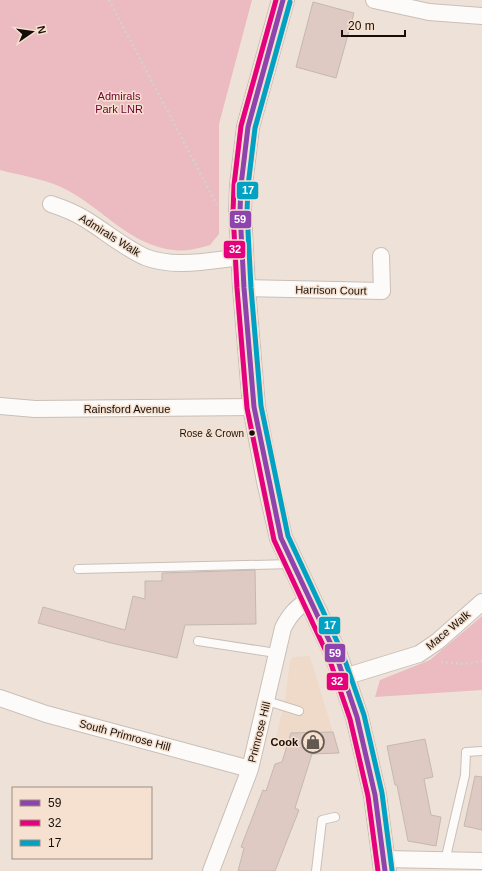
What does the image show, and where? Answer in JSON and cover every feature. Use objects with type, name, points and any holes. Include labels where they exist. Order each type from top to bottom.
[{"type":"main road","points":[[283,0],[248,127],[241,185],[240,212],[242,257],[254,407],[274,512],[281,538],[333,648],[344,677],[364,748],[375,795],[385,865]]},
{"type":"street","points":[[374,0],[429,12],[482,16]]},
{"type":"street","name":"Admirals Walk","points":[[51,204],[84,218],[129,249],[146,257],[163,262],[186,263],[242,257]]},
{"type":"street","name":"Harrison Court","points":[[244,288],[382,291],[381,256]]},
{"type":"street","name":"Rainsford Avenue","points":[[0,406],[50,409],[254,407]]},
{"type":"street","name":"Primrose Hill","points":[[211,871],[250,769],[267,701],[276,652],[283,628],[289,615],[310,599]]},
{"type":"street","name":"Mace Walk","points":[[344,677],[419,654],[438,641],[482,602]]},
{"type":"street","name":"South Primrose Hill","points":[[0,698],[46,714],[250,769]]},
{"type":"street","points":[[385,865],[445,861],[482,861]]},
{"type":"lane","points":[[78,569],[293,564]]},
{"type":"lane","points":[[198,641],[276,652]]},
{"type":"lane","points":[[267,701],[299,711]]},
{"type":"lane","points":[[445,861],[465,775],[466,752],[482,751]]},
{"type":"lane","points":[[316,871],[322,820],[335,817]]},
{"type":"path","points":[[109,0],[219,209],[240,212]]},
{"type":"shaded area","points":[[310,656],[339,753],[290,751],[274,745],[285,699],[290,661],[293,657]]},
{"type":"green space","name":"Admirals Park LNR","points":[[0,0],[252,0],[219,124],[219,234],[210,245],[192,249],[174,250],[144,242],[118,226],[80,198],[59,186],[43,180],[0,170]]},
{"type":"green space","points":[[482,616],[482,690],[375,697],[380,680],[430,660]]},
{"type":"building","points":[[313,2],[354,13],[336,78],[296,67]]},
{"type":"building","points":[[255,570],[256,624],[185,625],[177,658],[111,643],[38,623],[43,607],[125,630],[133,596],[145,599],[145,581],[162,581],[162,573]]},
{"type":"building","points":[[333,732],[339,753],[312,754],[295,808],[299,810],[275,871],[238,871],[244,848],[241,847],[263,790],[266,791],[275,764],[282,762],[291,733]]},
{"type":"building","points":[[425,739],[433,777],[424,779],[431,815],[441,817],[436,846],[408,841],[397,785],[395,785],[387,746]]},
{"type":"building","points":[[475,776],[482,777],[482,830],[464,826]]},
{"type":"transit line","name":"32","points":[[276,0],[241,126],[234,185],[233,212],[237,288],[247,408],[274,540],[329,658],[350,719],[368,796],[378,871]]},
{"type":"transit line","name":"59","points":[[283,0],[248,127],[241,185],[240,212],[244,288],[254,407],[281,538],[336,655],[357,717],[375,795],[385,871]]},
{"type":"transit line","name":"17","points":[[290,2],[255,128],[248,186],[247,212],[251,288],[261,406],[288,536],[342,652],[364,715],[382,793],[392,870]]},
{"type":"place","name":"Rose & Crown","points":[[252,433]]},
{"type":"place","name":"Cook","points":[[313,742]]}]
